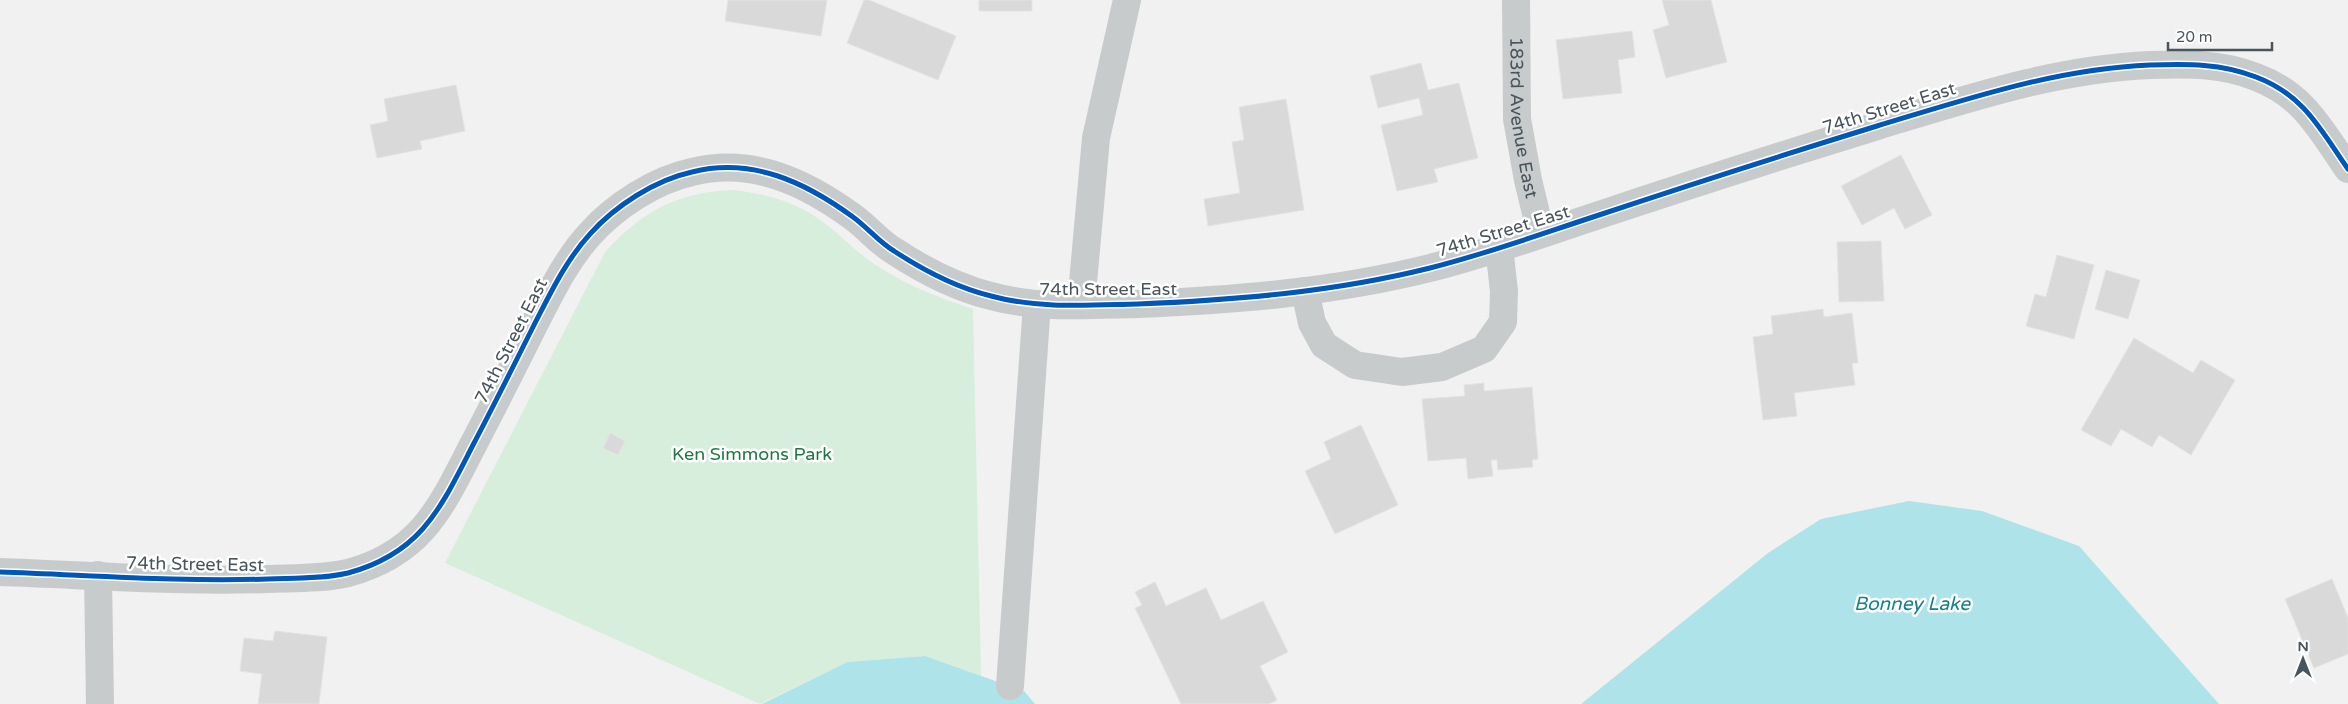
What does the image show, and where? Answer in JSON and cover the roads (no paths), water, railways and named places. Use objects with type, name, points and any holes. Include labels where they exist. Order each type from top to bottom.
[{"type":"street","points":[[1082,305],[1096,138],[1127,0]]},
{"type":"street","name":"183rd Avenue East","points":[[1516,0],[1517,118],[1528,180],[1541,234]]},
{"type":"street","name":"74th Street East","points":[[0,572],[233,580],[320,577],[350,572],[396,553],[414,540],[446,497],[548,298],[568,264],[592,232],[646,190],[690,172],[741,166],[772,173],[802,186],[854,217],[888,248],[922,267],[992,297],[1036,304],[1082,305],[1226,301],[1305,292],[1429,268],[1541,234],[1772,158],[1963,100],[2054,75],[2132,66],[2199,64],[2225,68],[2255,76],[2286,91],[2318,122],[2341,158]]},
{"type":"street","points":[[1305,292],[1312,323],[1324,345],[1355,366],[1402,372],[1442,367],[1484,349],[1503,322],[1504,292],[1499,247]]},
{"type":"street","points":[[1010,686],[1036,304]]},
{"type":"street","points":[[98,575],[100,704]]},
{"type":"water","name":"Bonney Lake","points":[[1909,501],[1982,511],[2079,546],[2219,704],[1581,704],[1768,553],[1821,519]]},
{"type":"water","points":[[925,656],[1024,691],[1035,704],[762,704],[847,662]]},
{"type":"park label","name":"Ken Simmons Park","points":[[752,454]]}]
